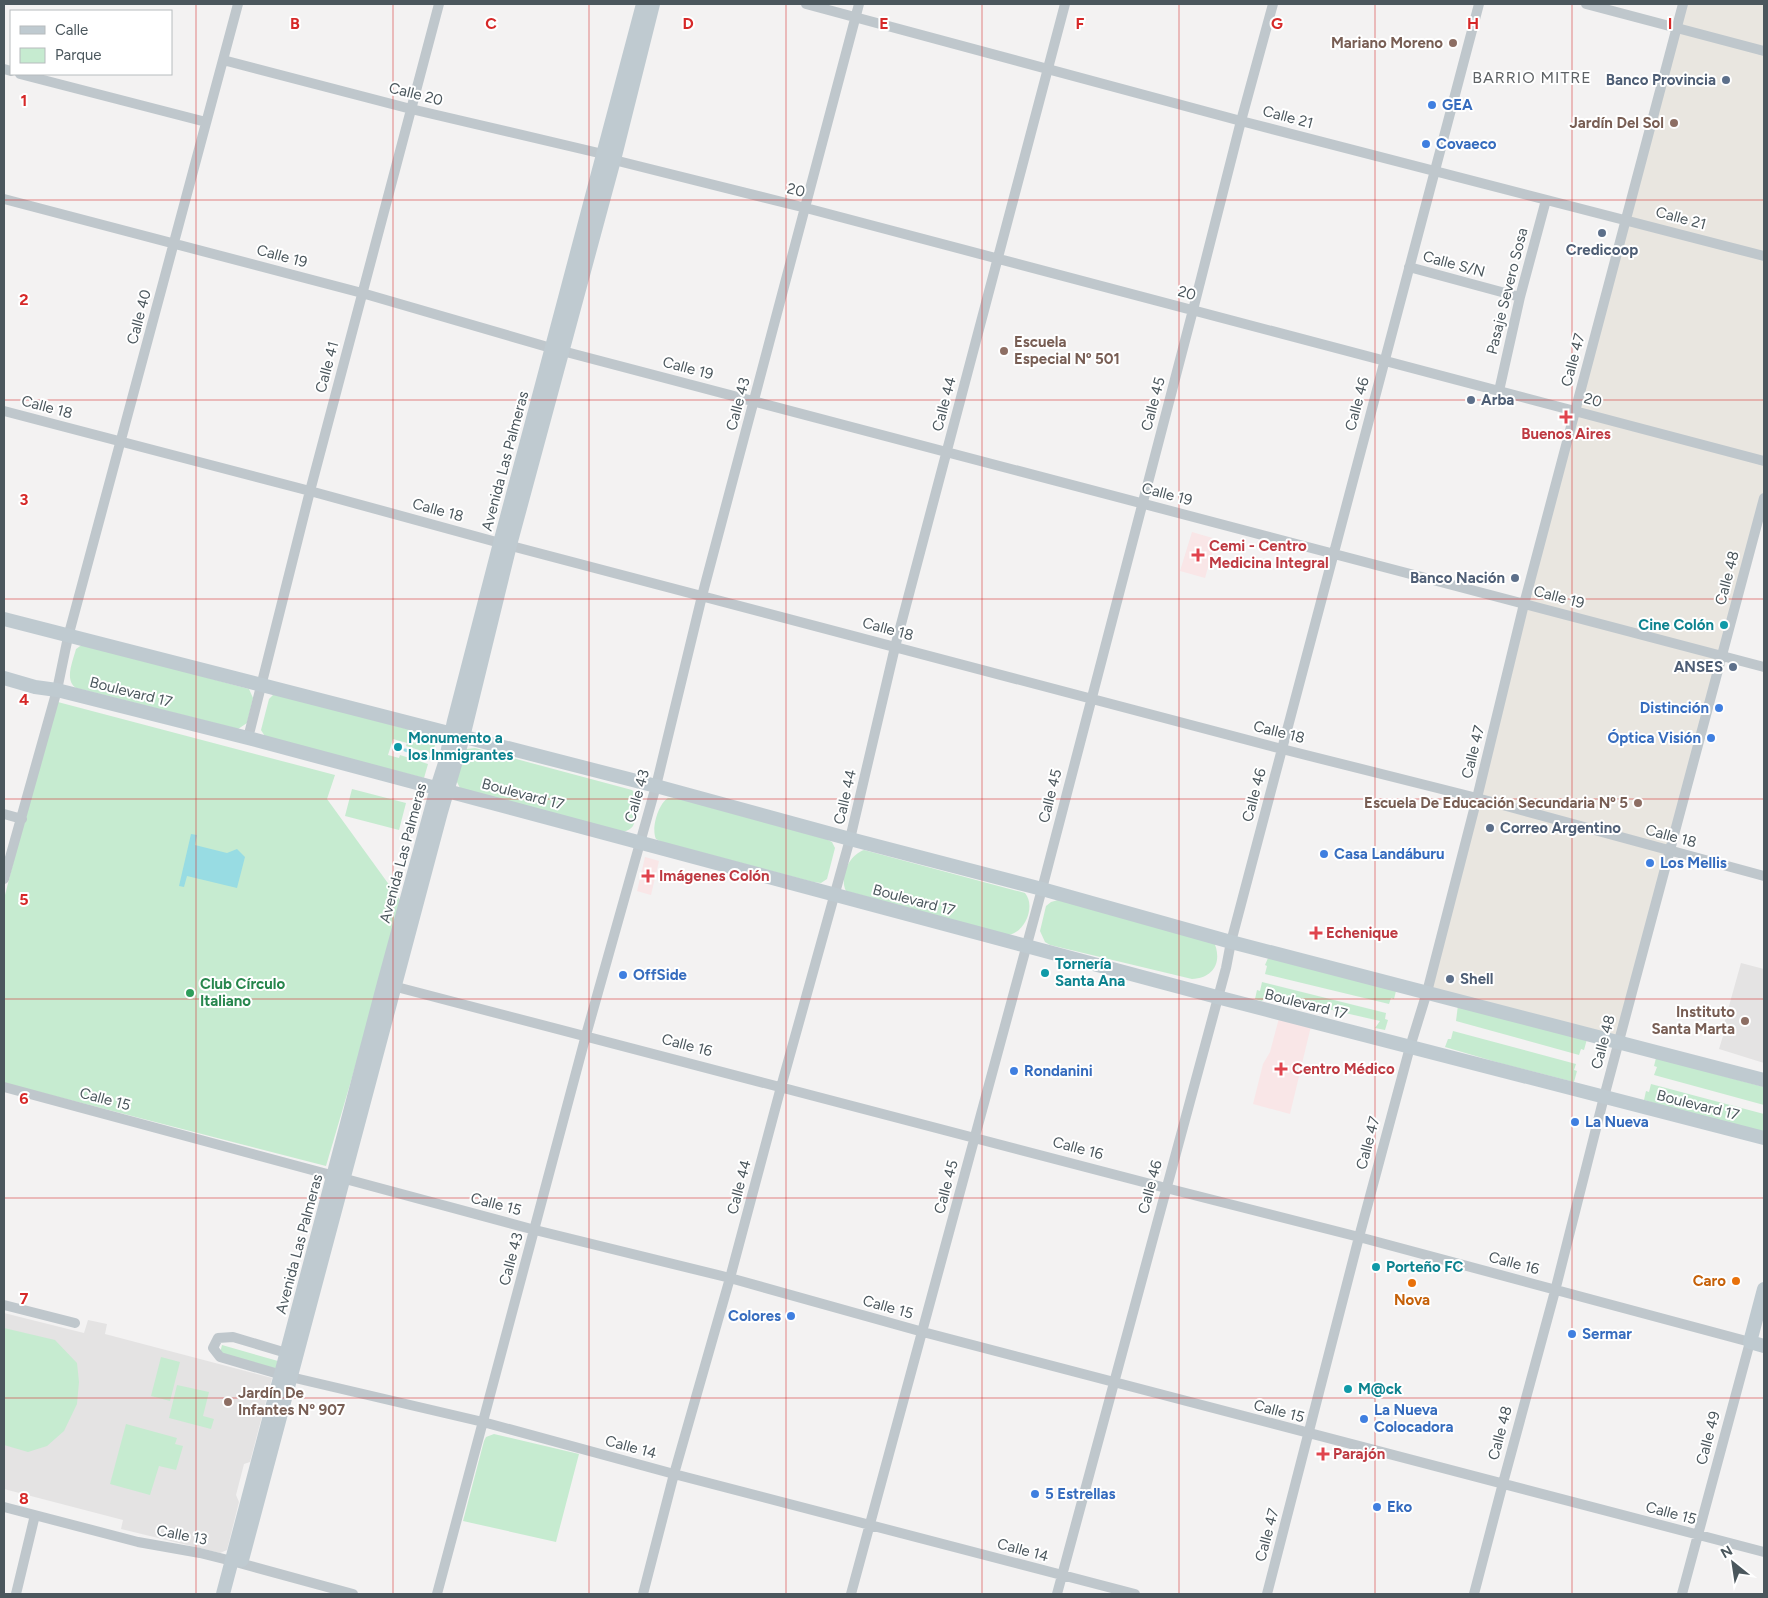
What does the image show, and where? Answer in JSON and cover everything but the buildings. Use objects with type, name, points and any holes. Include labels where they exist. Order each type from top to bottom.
[{"type":"main road","name":"Avenida Las Palmeras","points":[[609,157],[643,4]]},
{"type":"main road","name":"Avenida Las Palmeras","points":[[233,1594],[237,1562],[442,789],[446,763],[457,736],[505,544],[557,349],[653,4]]},
{"type":"main road","points":[[4,619],[68,637],[656,786],[850,839],[1042,888],[1231,942],[1764,1080]]},
{"type":"main road","name":"Boulevard 17","points":[[4,678],[248,738],[1217,997],[1764,1138]]},
{"type":"main road","name":"Calle 49","points":[[1750,1342],[1764,1289]]},
{"type":"main road","name":"Calle 16","points":[[1750,1342],[1764,1346]]},
{"type":"main road","name":"Avenida Las Palmeras","points":[[223,1594],[237,1562]]},
{"type":"street","name":"Calle 40","points":[[57,690],[68,637],[122,442],[238,4]]},
{"type":"street","name":"Calle 41","points":[[248,738],[310,491],[438,4]]},
{"type":"street","name":"Calle 21","points":[[806,4],[1241,121],[1764,256]]},
{"type":"street","name":"Calle 43","points":[[437,1594],[586,1035],[656,786],[702,596],[859,4]]},
{"type":"street","name":"Calle 44","points":[[643,1594],[674,1474],[730,1278],[850,839],[895,647],[1065,4]]},
{"type":"street","name":"Calle 45","points":[[852,1594],[1042,888],[1273,4]]},
{"type":"street","name":"Calle 46","points":[[1057,1594],[1226,968],[1231,942],[1333,553],[1479,4]]},
{"type":"street","points":[[1586,4],[1764,51]]},
{"type":"street","name":"Calle 47","points":[[1267,1594],[1310,1434],[1359,1237],[1410,1047],[1427,992],[1524,604],[1682,4]]},
{"type":"street","name":"Calle 20","points":[[223,60],[609,157]]},
{"type":"street","points":[[24,75],[206,122]]},
{"type":"street","name":"20","points":[[609,157],[1764,461]]},
{"type":"street","name":"Calle 19","points":[[4,199],[362,293],[557,349],[1764,667]]},
{"type":"street","name":"Pasaje Severo Sosa","points":[[1499,391],[1520,297],[1546,200]]},
{"type":"street","name":"Calle S/N","points":[[1409,267],[1520,297]]},
{"type":"street","name":"Calle 18","points":[[4,411],[1282,749],[1477,798],[1764,876]]},
{"type":"street","name":"Calle 48","points":[[1474,1594],[1764,498]]},
{"type":"street","points":[[4,880],[57,690]]},
{"type":"street","points":[[4,814],[22,819]]},
{"type":"street","name":"Calle 16","points":[[389,985],[1359,1237],[1750,1342]]},
{"type":"street","name":"Calle 15","points":[[4,1087],[535,1230],[730,1278],[923,1332],[1764,1552]]},
{"type":"street","points":[[4,1305],[75,1323]]},
{"type":"street","name":"Calle 14","points":[[292,1354],[233,1337],[218,1338],[213,1348],[220,1357],[286,1376],[483,1422],[674,1474],[1135,1594]]},
{"type":"street","name":"Calle 49","points":[[1682,1594],[1750,1342]]},
{"type":"street","name":"Calle 13","points":[[4,1507],[138,1542],[237,1562],[354,1594]]},
{"type":"street","points":[[16,1594],[35,1515]]},
{"type":"shaded area","points":[[1684,4],[1764,4],[1764,497],[1619,1043],[1427,992]]},
{"type":"shaded area","name":"Cemi - Centro Medicina Integral","points":[[1192,532],[1216,539],[1205,578],[1180,571]]},
{"type":"shaded area","name":"Imágenes Colón","points":[[645,857],[659,861],[651,895],[637,891]]},
{"type":"shaded area","name":"Instituto Santa Marta","points":[[1741,963],[1764,969],[1764,1063],[1719,1049],[1723,1036],[1722,1031]]},
{"type":"shaded area","name":"Centro Médico","points":[[1279,1018],[1311,1026],[1290,1114],[1253,1104],[1263,1064],[1270,1052]]},
{"type":"shaded area","points":[[4,1313],[84,1333],[88,1320],[107,1324],[105,1334],[272,1378],[250,1462],[244,1464],[236,1495],[239,1502],[227,1550],[220,1553],[121,1529],[123,1520],[4,1489]]},
{"type":"green space","points":[[83,644],[249,689],[253,698],[247,723],[238,729],[76,688],[72,685],[70,670],[76,649]]},
{"type":"green space","points":[[273,695],[438,737],[432,754],[406,746],[407,743],[393,739],[388,755],[399,758],[400,755],[428,764],[424,778],[266,738],[261,730],[269,699]]},
{"type":"green space","name":"Club Círculo Italiano","points":[[54,701],[335,775],[327,799],[403,904],[326,1166],[4,1083],[4,899]]},
{"type":"green space","points":[[475,748],[632,790],[635,793],[637,807],[633,826],[623,832],[461,790],[456,780],[466,749]]},
{"type":"green space","points":[[352,789],[406,803],[399,830],[345,816]]},
{"type":"green space","points":[[668,798],[676,798],[832,842],[835,848],[827,879],[821,883],[813,882],[656,839],[654,829],[656,817],[664,801]]},
{"type":"green space","points":[[864,850],[1025,893],[1029,905],[1027,918],[1020,929],[1009,935],[846,891],[844,879],[847,867],[854,857]]},
{"type":"green space","points":[[1058,900],[1213,940],[1217,954],[1215,967],[1206,975],[1192,979],[1050,945],[1045,942],[1040,931],[1046,906]]},
{"type":"green space","points":[[1268,958],[1396,991],[1394,999],[1391,998],[1389,1004],[1265,974],[1267,966],[1265,965]]},
{"type":"green space","points":[[1262,982],[1386,1013],[1385,1019],[1388,1020],[1385,1030],[1375,1028],[1380,1021],[1267,995],[1262,1001],[1255,999],[1257,990],[1260,991]]},
{"type":"green space","points":[[1458,1005],[1587,1039],[1584,1050],[1581,1049],[1579,1055],[1456,1021]]},
{"type":"green space","points":[[1453,1031],[1576,1064],[1574,1070],[1577,1071],[1574,1082],[1445,1047],[1448,1039],[1451,1039]]},
{"type":"green space","points":[[1656,1058],[1764,1087],[1764,1105],[1654,1075],[1657,1067],[1654,1066]]},
{"type":"green space","points":[[1651,1084],[1764,1114],[1764,1133],[1644,1100],[1646,1091],[1649,1092]]},
{"type":"green space","points":[[4,1328],[55,1340],[77,1363],[79,1382],[77,1404],[64,1431],[47,1446],[28,1452],[4,1445]]},
{"type":"green space","points":[[222,1345],[278,1361],[277,1369],[220,1353]]},
{"type":"green space","points":[[161,1357],[180,1362],[170,1401],[151,1396]]},
{"type":"green space","points":[[177,1385],[209,1392],[203,1416],[214,1419],[211,1429],[169,1418]]},
{"type":"green space","points":[[126,1424],[177,1438],[175,1444],[183,1446],[176,1470],[159,1466],[150,1495],[110,1484]]},
{"type":"green space","points":[[494,1434],[579,1454],[556,1542],[463,1521],[484,1441],[486,1437]]},
{"type":"water","points":[[191,834],[197,835],[195,845],[227,853],[237,849],[245,857],[237,888],[187,876],[184,887],[179,886]]},
{"type":"waterway","points":[[405,750],[429,758]]},
{"type":"place","name":"Mariano Moreno","points":[[1453,43]]},
{"type":"place","name":"Banco Provincia","points":[[1726,80]]},
{"type":"place","name":"GEA","points":[[1432,105]]},
{"type":"place","name":"Jardín Del Sol","points":[[1674,123]]},
{"type":"place","name":"Covaeco","points":[[1426,144]]},
{"type":"place","name":"Credicoop","points":[[1602,233]]},
{"type":"place","name":"Escuela Especial Nº 501","points":[[1004,351]]},
{"type":"place","name":"Arba","points":[[1471,400]]},
{"type":"place","name":"Buenos Aires","points":[[1566,417]]},
{"type":"place","name":"Cemi - Centro Medicina Integral","points":[[1198,555]]},
{"type":"place","name":"Banco Nación","points":[[1515,578]]},
{"type":"place","name":"Cine Colón","points":[[1724,625]]},
{"type":"place","name":"ANSES","points":[[1733,667]]},
{"type":"place","name":"Distinción","points":[[1719,708]]},
{"type":"place","name":"Óptica Visión","points":[[1711,738]]},
{"type":"place","name":"Monumento a los Inmigrantes","points":[[398,747]]},
{"type":"place","name":"Escuela De Educación Secundaria Nº 5","points":[[1638,803]]},
{"type":"place","name":"Correo Argentino","points":[[1490,828]]},
{"type":"place","name":"Casa Landáburu","points":[[1324,854]]},
{"type":"place","name":"Los Mellis","points":[[1650,863]]},
{"type":"place","name":"Imágenes Colón","points":[[648,876]]},
{"type":"place","name":"Echenique","points":[[1316,933]]},
{"type":"place","name":"Tornería Santa Ana","points":[[1045,973]]},
{"type":"place","name":"OffSide","points":[[623,975]]},
{"type":"place","name":"Shell","points":[[1450,979]]},
{"type":"place","name":"Club Círculo Italiano","points":[[190,993]]},
{"type":"place","name":"Instituto Santa Marta","points":[[1745,1021]]},
{"type":"place","name":"Centro Médico","points":[[1281,1069]]},
{"type":"place","name":"Rondanini","points":[[1014,1071]]},
{"type":"place","name":"La Nueva","points":[[1575,1122]]},
{"type":"place","name":"Porteño FC","points":[[1376,1267]]},
{"type":"place","name":"Caro","points":[[1736,1281]]},
{"type":"place","name":"Nova","points":[[1412,1283]]},
{"type":"place","name":"Colores","points":[[791,1316]]},
{"type":"place","name":"Sermar","points":[[1572,1334]]},
{"type":"place","name":"M@ck","points":[[1348,1389]]},
{"type":"place","name":"Jardín De Infantes Nº 907","points":[[228,1402]]},
{"type":"place","name":"La Nueva Colocadora","points":[[1364,1419]]},
{"type":"place","name":"Parajón","points":[[1323,1454]]},
{"type":"place","name":"5 Estrellas","points":[[1035,1494]]},
{"type":"place","name":"Eko","points":[[1377,1507]]},
{"type":"district","name":"BARRIO MITRE","points":[[1532,77]]}]
